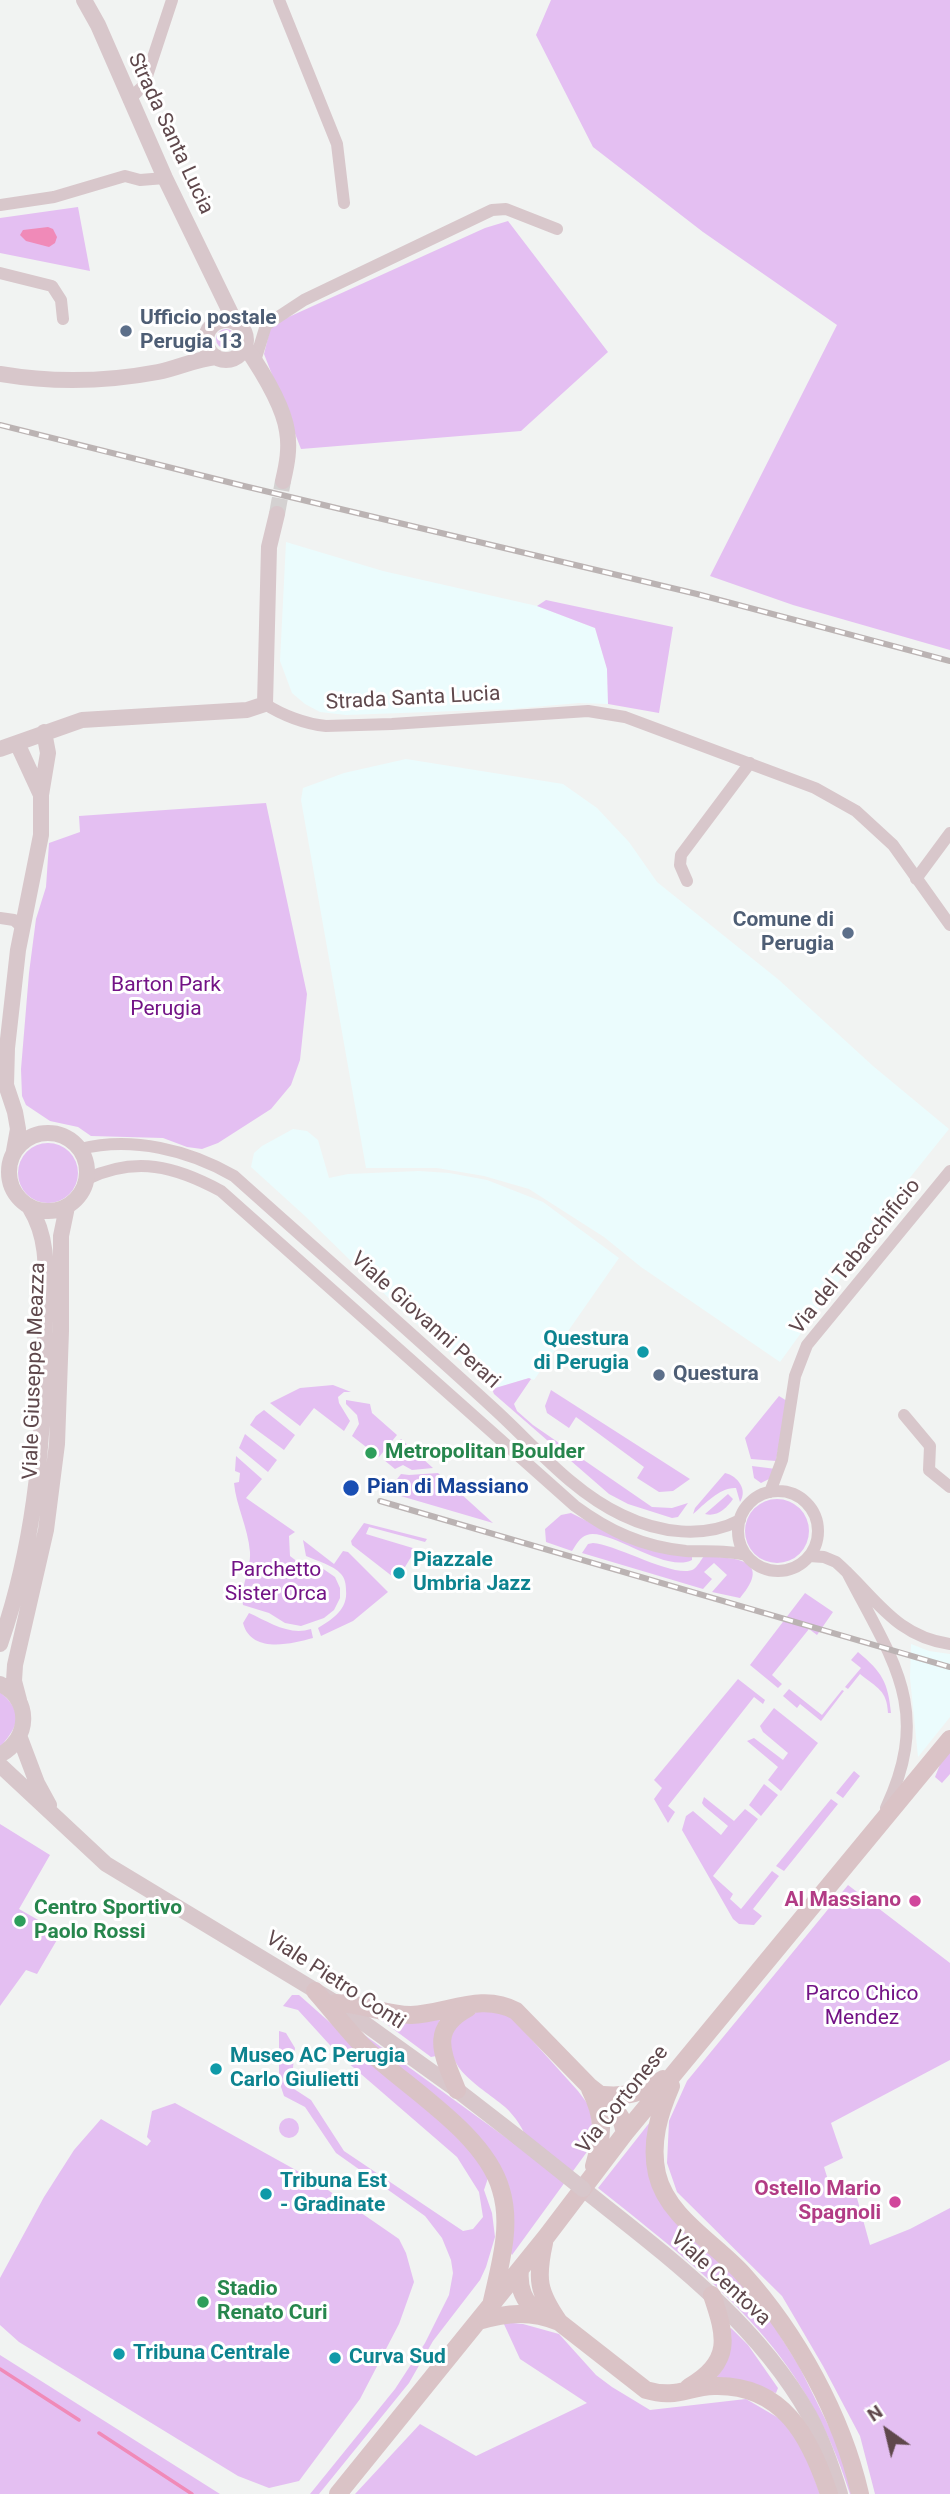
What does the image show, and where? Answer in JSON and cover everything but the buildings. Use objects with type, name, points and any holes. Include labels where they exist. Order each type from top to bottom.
[{"type":"main road","name":"Via Cortonese","points":[[338,2494],[546,2237],[625,2133],[950,1739]]},
{"type":"main road","points":[[315,1991],[362,2045],[447,2118],[485,2155],[497,2176],[506,2218],[492,2304]]},
{"type":"main road","points":[[336,2003],[354,2003],[398,2014],[414,2015],[477,2003],[504,2004],[516,2011],[618,2111],[625,2133]]},
{"type":"main road","points":[[457,2090],[444,2058],[441,2045],[443,2035],[447,2024],[456,2014],[477,2003]]},
{"type":"main road","points":[[596,2090],[620,2096],[638,2094],[677,2069]]},
{"type":"main road","points":[[677,2069],[659,2115],[655,2148],[657,2175],[679,2213],[743,2274],[781,2322],[817,2383],[847,2445],[860,2494]]},
{"type":"main road","points":[[588,2181],[602,2131],[596,2090]]},
{"type":"main road","points":[[546,2237],[540,2263],[540,2285],[548,2306],[559,2322]]},
{"type":"main road","points":[[520,2269],[523,2295],[538,2314]]},
{"type":"main road","points":[[674,2395],[706,2376],[717,2363],[724,2346],[723,2329],[712,2295]]},
{"type":"main road","points":[[478,2321],[522,2312],[538,2314],[559,2322],[646,2390],[660,2394],[674,2395],[712,2386],[727,2386],[771,2400],[792,2418],[803,2433],[829,2494]]},
{"type":"street","name":"Strada Santa Lucia","points":[[84,0],[98,25],[165,178],[235,322]]},
{"type":"street","points":[[129,100],[144,85],[172,0]]},
{"type":"street","points":[[279,0],[337,144],[344,204]]},
{"type":"street","points":[[0,205],[54,197],[125,176],[141,180],[165,178]]},
{"type":"street","points":[[255,361],[266,325],[304,300],[492,210],[506,209],[556,229]]},
{"type":"street","points":[[0,273],[52,286],[61,300],[63,319]]},
{"type":"street","points":[[216,357],[211,354],[206,343],[207,332],[214,324],[218,312],[218,285]]},
{"type":"street","points":[[214,324],[224,320],[235,322],[245,335],[245,346],[269,384],[287,429],[289,456],[283,481]]},
{"type":"street","points":[[185,363],[199,353],[206,343]]},
{"type":"street","points":[[0,374],[67,381],[105,379],[155,372],[216,357],[233,358],[245,346]]},
{"type":"street","points":[[0,749],[82,720],[247,710],[265,704],[269,547],[277,514]]},
{"type":"street","name":"Strada Santa Lucia","points":[[265,704],[291,717],[326,726],[588,711],[625,717],[816,788],[856,811],[893,845],[950,925]]},
{"type":"street","points":[[15,1112],[44,1133],[64,1136],[80,1149],[85,1158],[87,1180],[76,1200],[66,1208],[55,1212],[42,1212],[30,1208],[12,1189],[8,1177],[18,1129],[6,1085],[9,1035],[23,929],[41,835],[41,795],[48,753],[44,732]]},
{"type":"street","points":[[17,743],[41,795]]},
{"type":"street","points":[[687,881],[680,865],[681,855],[750,764]]},
{"type":"street","points":[[916,879],[950,833]]},
{"type":"street","points":[[0,918],[14,920],[23,929]]},
{"type":"street","points":[[14,1152],[22,1142],[44,1133]]},
{"type":"street","name":"Viale Giovanni Perari","points":[[80,1149],[95,1145],[159,1147],[200,1158],[234,1176],[582,1491],[612,1510],[638,1522],[688,1532],[723,1529],[740,1520]]},
{"type":"street","name":"Viale Giovanni Perari","points":[[87,1180],[109,1169],[126,1166],[165,1168],[201,1180],[221,1191],[575,1506],[597,1522],[634,1541],[661,1548],[746,1555]]},
{"type":"street","name":"Via del Tabacchificio","points":[[770,1492],[782,1460],[795,1376],[807,1345],[950,1171]]},
{"type":"street","name":"Viale Giuseppe Meazza","points":[[0,1644],[11,1611],[26,1543],[37,1476],[43,1407],[44,1236],[30,1208]]},
{"type":"street","name":"Viale Giuseppe Meazza","points":[[19,1700],[15,1665],[46,1530],[57,1444],[61,1236],[66,1208]]},
{"type":"street","points":[[904,1415],[930,1446],[929,1470],[950,1487]]},
{"type":"street","points":[[770,1492],[787,1492],[802,1498],[813,1510],[818,1526],[817,1542],[809,1556],[796,1566],[781,1571],[758,1566],[746,1555],[738,1532],[740,1520],[750,1502],[770,1492]]},
{"type":"street","points":[[809,1556],[824,1557],[836,1562],[887,1616],[901,1627],[919,1637],[950,1644]]},
{"type":"street","points":[[847,1572],[901,1679],[906,1701],[907,1747],[897,1785],[876,1830]]},
{"type":"street","points":[[0,1684],[12,1691],[19,1700]]},
{"type":"street","name":"Viale Pietro Conti","points":[[19,1700],[24,1712],[20,1738],[37,1783],[57,1819]]},
{"type":"street","points":[[0,1755],[12,1748],[20,1738]]},
{"type":"street","name":"Viale Pietro Conti","points":[[0,1766],[106,1864],[336,2003],[519,2138],[588,2181]]},
{"type":"street","name":"Viale Centova","points":[[588,2181],[651,2243],[712,2295],[774,2362],[810,2417],[840,2494]]},
{"type":"shaded area","points":[[48,227],[53,229],[57,237],[55,243],[49,247],[26,241],[20,235],[23,230]]},
{"type":"shaded area","points":[[286,542],[383,571],[537,606],[595,628],[607,669],[608,704],[579,703],[511,709],[346,715],[320,712],[292,693],[280,661]]},
{"type":"shaded area","points":[[406,759],[563,784],[597,808],[629,842],[657,882],[779,980],[873,1066],[949,1129],[904,1185],[869,1239],[780,1362],[641,1267],[604,1237],[529,1189],[484,1176],[437,1168],[366,1168],[301,800],[303,788],[344,773]]},
{"type":"shaded area","points":[[293,1129],[307,1131],[318,1140],[329,1178],[348,1174],[419,1171],[487,1180],[543,1202],[619,1258],[534,1380],[529,1378],[492,1389],[402,1311],[251,1167],[254,1153]]},
{"type":"shaded area","points":[[911,1644],[929,1651],[950,1654],[950,1717],[918,1757],[910,1678]]},
{"type":"green space","points":[[551,0],[950,0],[950,650],[793,605],[710,576],[837,325],[703,232],[593,147],[536,35]]},
{"type":"green space","points":[[78,207],[90,271],[0,253],[0,218]]},
{"type":"green space","points":[[508,221],[608,352],[521,431],[301,449],[264,354],[271,325],[485,228]]},
{"type":"green space","points":[[226,329],[233,332],[236,339],[233,346],[226,349],[219,346],[216,339],[219,332]]},
{"type":"green space","points":[[546,600],[673,627],[659,713],[608,704],[607,669],[595,628],[537,606]]},
{"type":"green space","name":"Barton Park Perugia","points":[[266,803],[307,994],[300,1060],[291,1085],[271,1109],[218,1143],[202,1149],[187,1147],[163,1138],[91,1136],[78,1127],[50,1121],[26,1105],[22,1096],[21,1069],[29,973],[36,919],[46,887],[49,843],[80,832],[79,816]]},
{"type":"green space","points":[[42,1143],[54,1143],[73,1156],[78,1173],[76,1185],[65,1198],[54,1203],[42,1203],[23,1190],[18,1179],[18,1167],[31,1148]]},
{"type":"green space","points":[[531,1379],[514,1404],[517,1411],[533,1425],[652,1507],[672,1508],[688,1503],[678,1517],[672,1518],[628,1504],[609,1494],[494,1394],[492,1389]]},
{"type":"green space","points":[[333,1385],[351,1392],[344,1392],[338,1397],[350,1421],[344,1431],[314,1408],[300,1426],[270,1403],[300,1388]]},
{"type":"green space","points":[[551,1390],[690,1479],[673,1491],[659,1492],[637,1478],[644,1467],[576,1417],[569,1428],[547,1413],[545,1406]]},
{"type":"green space","points":[[779,1396],[787,1401],[776,1461],[751,1459],[745,1438]]},
{"type":"green space","points":[[346,1400],[370,1404],[372,1413],[397,1435],[379,1457],[352,1436],[359,1424],[357,1415],[346,1404]]},
{"type":"green space","points":[[264,1410],[295,1435],[284,1450],[250,1425]]},
{"type":"green space","points":[[245,1434],[277,1460],[268,1472],[239,1448]]},
{"type":"green space","points":[[401,1439],[433,1468],[412,1470],[403,1465],[395,1469],[384,1460]]},
{"type":"green space","name":"Parchetto Sister Orca","points":[[236,1456],[262,1479],[246,1498],[295,1532],[289,1536],[290,1556],[303,1566],[319,1566],[335,1577],[340,1588],[340,1598],[334,1610],[324,1618],[301,1626],[285,1623],[269,1613],[243,1605],[250,1552],[235,1492],[234,1483],[239,1482],[240,1473],[235,1471]]},
{"type":"green space","points":[[752,1466],[776,1469],[769,1479],[761,1483],[754,1478]]},
{"type":"green space","points":[[438,1473],[493,1523],[387,1492],[401,1474]]},
{"type":"green space","points":[[725,1473],[740,1484],[743,1493],[740,1502],[736,1488],[730,1488],[713,1497],[693,1514],[695,1508]]},
{"type":"green space","points":[[728,1494],[733,1499],[724,1509],[705,1514]]},
{"type":"green space","points":[[777,1499],[795,1505],[803,1513],[809,1531],[803,1549],[795,1557],[777,1563],[759,1557],[751,1549],[745,1531],[751,1513],[759,1505]]},
{"type":"green space","points":[[571,1513],[595,1525],[692,1555],[692,1560],[681,1563],[667,1561],[596,1534],[582,1538],[572,1551],[546,1542],[545,1529],[561,1515]]},
{"type":"green space","points":[[364,1523],[427,1539],[425,1542],[369,1527],[366,1534],[416,1549],[397,1580],[352,1545],[351,1541]]},
{"type":"green space","points":[[303,1540],[334,1564],[343,1551],[348,1552],[388,1592],[353,1621],[321,1636],[318,1628],[334,1617],[345,1603],[345,1584],[338,1571],[306,1556]]},
{"type":"green space","points":[[593,1543],[674,1570],[694,1569],[704,1556],[737,1560],[746,1563],[753,1575],[740,1598],[712,1592],[727,1575],[714,1563],[704,1572],[712,1579],[703,1589],[582,1553],[588,1544]]},
{"type":"green space","points":[[805,1593],[833,1612],[817,1635],[809,1629],[772,1675],[782,1684],[778,1688],[750,1665]]},
{"type":"green space","points":[[249,1613],[287,1629],[311,1629],[313,1638],[294,1643],[263,1643],[247,1633],[243,1623]]},
{"type":"green space","points":[[858,1652],[873,1666],[886,1685],[891,1713],[888,1713],[886,1699],[880,1690],[860,1674],[848,1689],[845,1687],[861,1668],[851,1660]]},
{"type":"green space","points":[[738,1679],[765,1700],[763,1704],[754,1697],[668,1806],[675,1812],[668,1823],[654,1799],[662,1788],[654,1780]]},
{"type":"green space","points":[[789,1689],[822,1715],[842,1690],[844,1691],[821,1721],[800,1704],[797,1708],[783,1696]]},
{"type":"green space","points":[[0,1692],[13,1706],[16,1719],[15,1726],[0,1747]]},
{"type":"green space","points":[[774,1708],[818,1743],[781,1791],[768,1780],[778,1767],[747,1741],[754,1738],[783,1760],[788,1753],[763,1732],[760,1726]]},
{"type":"green space","points":[[950,1751],[950,1774],[942,1783],[935,1777],[941,1762]]},
{"type":"green space","points":[[854,1771],[860,1776],[843,1798],[836,1793]]},
{"type":"green space","points":[[764,1784],[778,1795],[761,1816],[749,1805]]},
{"type":"green space","points":[[704,1797],[734,1821],[745,1809],[758,1819],[713,1876],[733,1894],[730,1899],[741,1909],[772,1871],[779,1876],[753,1909],[762,1916],[754,1925],[739,1924],[733,1919],[682,1830],[686,1816],[693,1811],[721,1835],[728,1826],[704,1806]]},
{"type":"green space","points":[[831,1799],[838,1804],[784,1871],[776,1866]]},
{"type":"green space","name":"Centro Sportivo Paolo Rossi","points":[[0,1824],[50,1855],[19,1909],[61,1933],[37,1974],[26,1970],[0,2006]]},
{"type":"green space","name":"Parco Chico Mendez","points":[[848,1885],[950,1963],[950,2060],[831,2123],[843,2158],[824,2167],[833,2196],[854,2187],[870,2245],[910,2229],[950,2208],[950,2494],[875,2494],[860,2436],[782,2296],[677,2192],[667,2163],[669,2121],[687,2081]]},
{"type":"green space","points":[[292,1995],[299,1995],[397,2081],[490,2172],[484,2190],[492,2213],[495,2237],[480,2280],[433,2341],[409,2383],[319,2494],[310,2494],[395,2389],[425,2343],[449,2295],[453,2273],[442,2238],[425,2216],[336,2153],[305,2107],[284,2096],[279,2081],[279,2031],[286,2033],[295,2048],[291,2087],[311,2100],[344,2151],[463,2231],[473,2229],[483,2217],[479,2192],[457,2157],[339,2055],[298,2010],[283,2006]]},
{"type":"green space","points":[[483,2009],[501,2012],[513,2019],[590,2107],[593,2133],[589,2149],[512,2255],[509,2250],[505,2178],[352,2026],[508,2139],[529,2143],[513,2115],[462,2072],[455,2062],[451,2037],[456,2021]]},
{"type":"green space","points":[[377,2017],[441,2018],[437,2026],[436,2056],[431,2057]]},
{"type":"green space","name":"Stadio Renato Curi","points":[[175,2103],[312,2179],[399,2239],[406,2253],[414,2282],[399,2324],[360,2399],[299,2481],[269,2488],[238,2476],[19,2342],[0,2325],[0,2278],[44,2197],[74,2150],[101,2119],[147,2146],[151,2141],[147,2137],[152,2111]]},
{"type":"green space","points":[[285,2118],[293,2118],[299,2128],[293,2138],[285,2138],[279,2132],[279,2124]]},
{"type":"green space","points":[[650,2122],[653,2175],[769,2318],[799,2366],[839,2447],[854,2494],[850,2494],[831,2443],[808,2397],[781,2357],[750,2320],[716,2286],[598,2188]]},
{"type":"green space","points":[[503,2322],[523,2324],[559,2334],[596,2375],[650,2410],[746,2399],[782,2420],[803,2446],[820,2494],[355,2494],[420,2424],[476,2456],[587,2403],[520,2359]]},
{"type":"green space","points":[[731,2328],[748,2345],[778,2388],[776,2393],[715,2379],[722,2370]]},
{"type":"green space","points":[[0,2355],[220,2494],[0,2494]]},
{"type":"waterway","points":[[0,2369],[79,2420]]},
{"type":"waterway","points":[[99,2433],[192,2494]]},
{"type":"tunnel","points":[[277,514],[283,481]]},
{"type":"railway","points":[[0,425],[697,594],[950,661]]},
{"type":"railway","points":[[380,1501],[950,1667]]},
{"type":"place","name":"Ufficio postale Perugia 13","points":[[126,331]]},
{"type":"place","name":"Comune di Perugia","points":[[848,933]]},
{"type":"place","name":"Questura di Perugia","points":[[643,1352]]},
{"type":"place","name":"Questura","points":[[659,1375]]},
{"type":"place","name":"Metropolitan Boulder","points":[[371,1453]]},
{"type":"place","name":"Pian di Massiano","points":[[351,1488]]},
{"type":"place","name":"Piazzale Umbria Jazz","points":[[399,1573]]},
{"type":"place","name":"Al Massiano","points":[[915,1901]]},
{"type":"place","name":"Centro Sportivo Paolo Rossi","points":[[20,1921]]},
{"type":"place","name":"Museo AC Perugia Carlo Giulietti","points":[[216,2069]]},
{"type":"place","name":"Tribuna Est - Gradinate","points":[[266,2194]]},
{"type":"place","name":"Ostello Mario Spagnoli","points":[[895,2202]]},
{"type":"place","name":"Stadio Renato Curi","points":[[203,2302]]},
{"type":"place","name":"Tribuna Centrale","points":[[119,2354]]},
{"type":"place","name":"Curva Sud","points":[[335,2358]]}]
